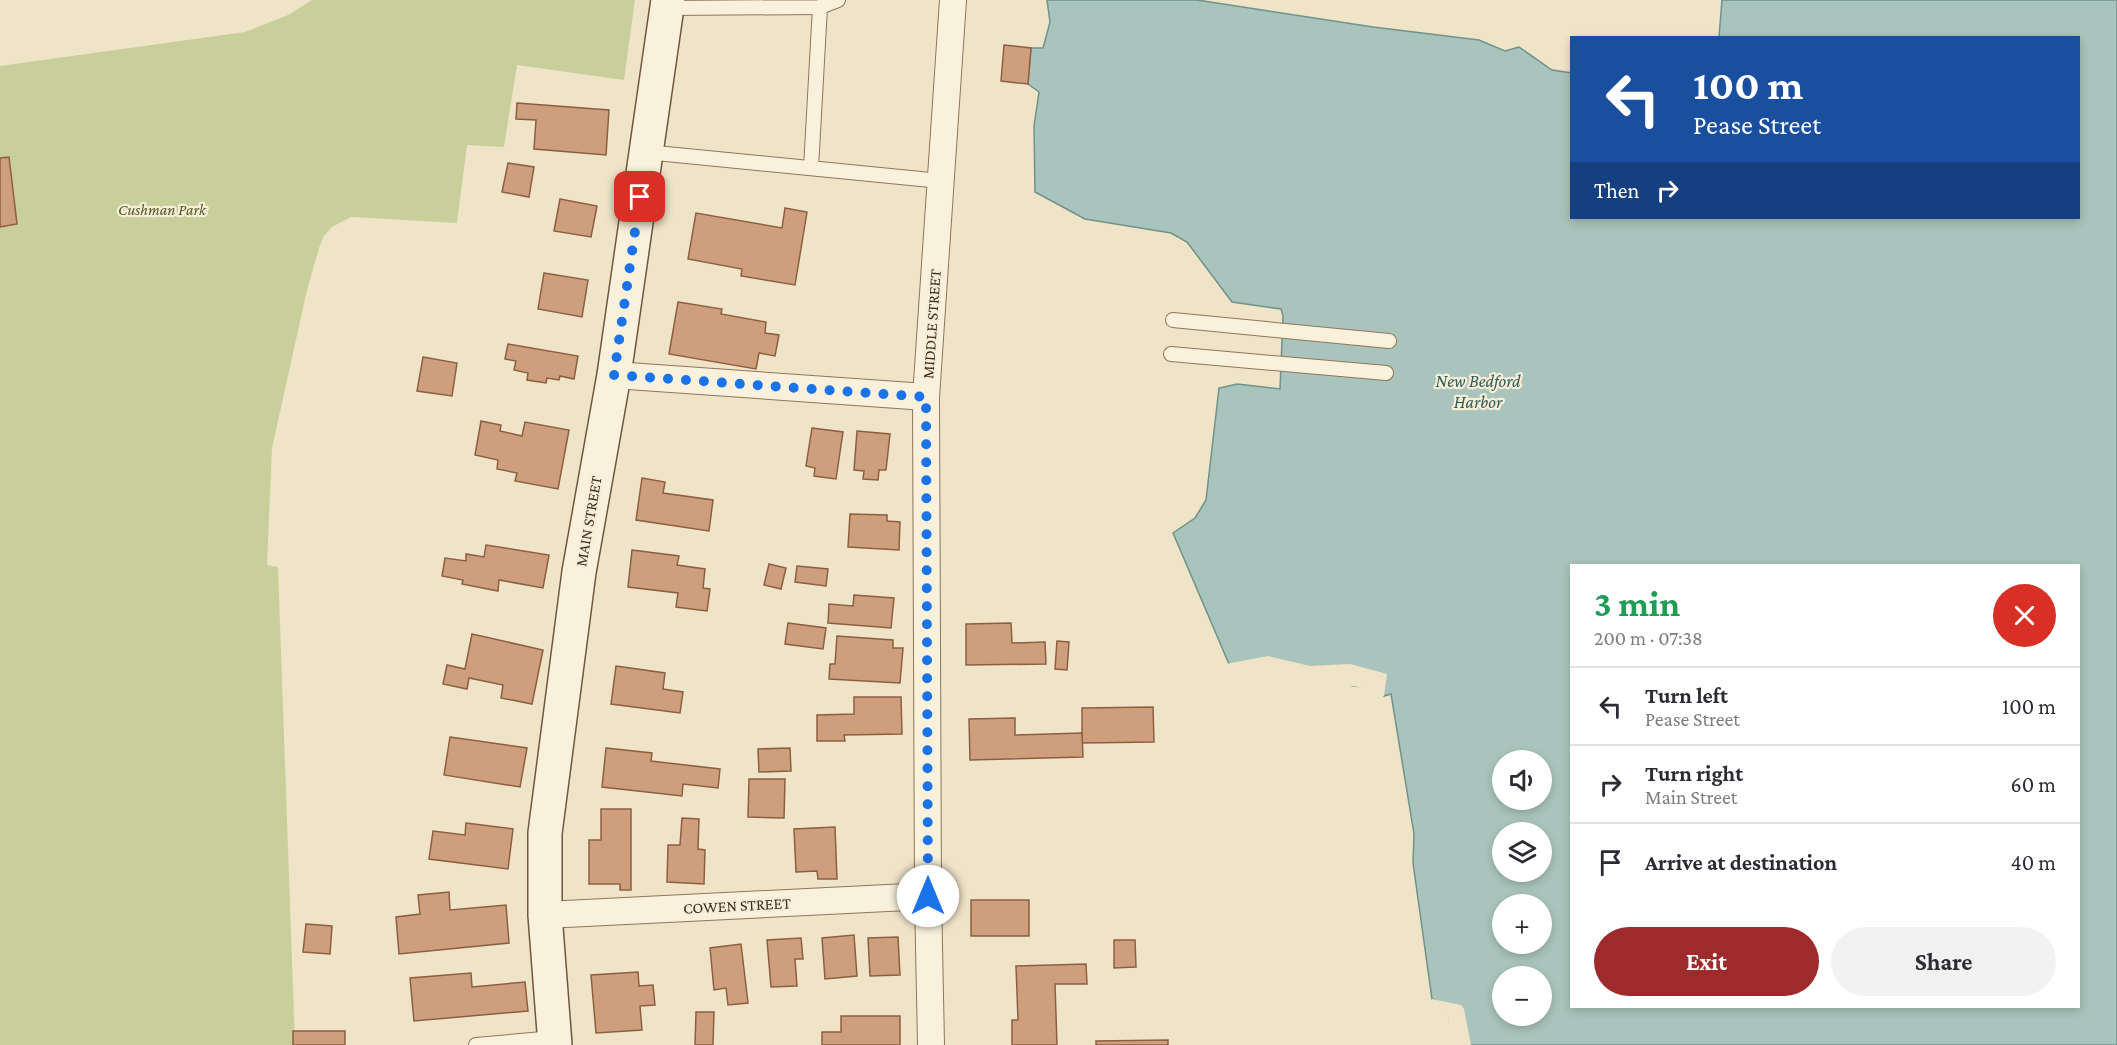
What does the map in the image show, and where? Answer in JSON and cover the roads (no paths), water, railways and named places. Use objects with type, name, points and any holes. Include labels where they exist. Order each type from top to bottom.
[{"type":"main road","name":"MAIN STREET","points":[[555,1042],[545,915],[545,833],[579,572],[614,375],[668,4]]},
{"type":"street","name":"MIDDLE STREET","points":[[931,1045],[928,896],[926,397],[953,0]]},
{"type":"street","points":[[614,375],[926,397]]},
{"type":"street","name":"COWEN STREET","points":[[545,915],[928,896]]},
{"type":"lane","points":[[668,4],[820,7],[837,0]]},
{"type":"lane","points":[[811,168],[820,7]]},
{"type":"lane","points":[[646,152],[941,181]]},
{"type":"lane","points":[[1173,320],[1389,341]]},
{"type":"lane","points":[[1171,354],[1386,373]]},
{"type":"lane","points":[[476,1045],[555,1042]]},
{"type":"water","name":"New Bedford Harbor","points":[[1047,0],[1197,0],[1373,27],[1479,40],[1505,51],[1519,47],[1552,70],[1570,73],[1570,219],[2080,219],[2080,36],[1719,36],[1722,0],[2117,0],[2117,1045],[1454,1045],[1447,1006],[1432,999],[1413,863],[1414,834],[1391,694],[1384,696],[1380,689],[1232,671],[1173,533],[1195,518],[1206,500],[1219,388],[1237,384],[1280,389],[1283,316],[1281,309],[1232,302],[1187,242],[1171,233],[1085,219],[1035,192],[1034,126],[1039,92],[1028,84],[1031,48],[1043,48],[1050,22]]},
{"type":"park label","name":"Cushman Park","points":[[162,209]]}]
